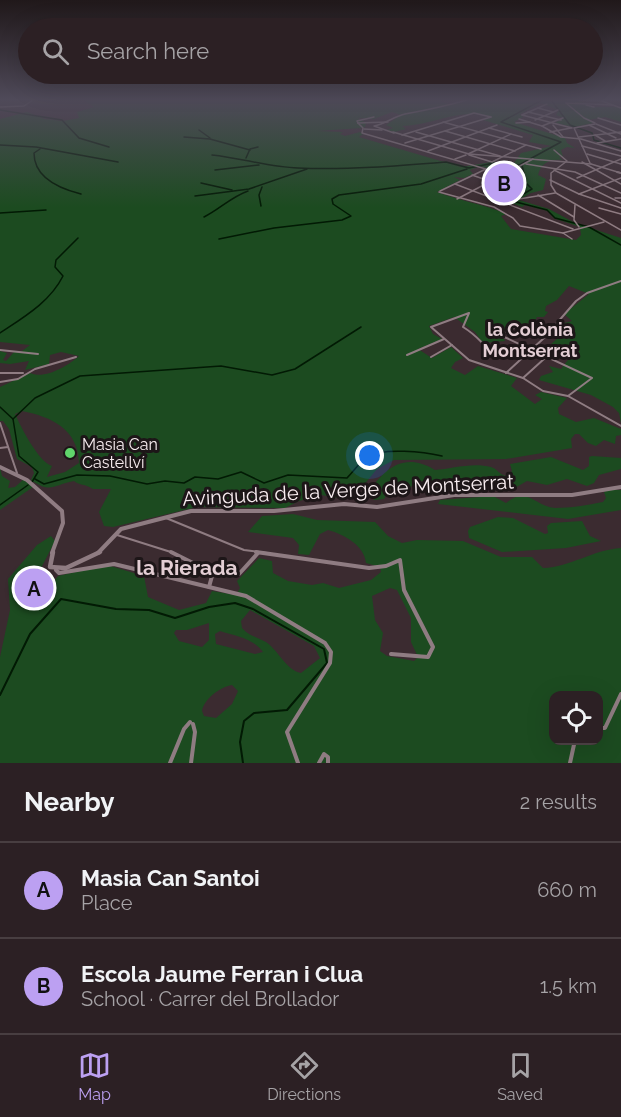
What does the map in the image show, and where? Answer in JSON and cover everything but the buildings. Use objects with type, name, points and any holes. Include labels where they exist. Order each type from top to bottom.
[{"type":"street","points":[[372,136],[517,178]]},
{"type":"street","points":[[404,136],[492,162],[526,145]]},
{"type":"street","points":[[404,144],[430,136],[503,157]]},
{"type":"street","points":[[461,136],[515,151]]},
{"type":"street","points":[[428,151],[470,136]]},
{"type":"street","points":[[492,136],[541,149]]},
{"type":"street","points":[[455,159],[507,136]]},
{"type":"street","points":[[517,136],[522,137]]},
{"type":"street","points":[[559,136],[579,138],[621,151]]},
{"type":"street","points":[[579,138],[591,136]]},
{"type":"street","points":[[596,136],[605,141]]},
{"type":"street","points":[[579,138],[586,154],[587,164],[621,184]]},
{"type":"street","points":[[582,145],[620,140]]},
{"type":"street","points":[[582,145],[621,158]]},
{"type":"street","points":[[555,150],[567,161]]},
{"type":"street","points":[[467,154],[567,161],[621,173]]},
{"type":"street","points":[[586,154],[621,164]]},
{"type":"street","points":[[576,179],[604,169],[621,158]]},
{"type":"street","points":[[458,199],[532,159]]},
{"type":"street","points":[[567,161],[551,173],[550,180],[556,193],[621,230]]},
{"type":"street","points":[[526,164],[558,167],[587,175],[621,194]]},
{"type":"street","points":[[486,169],[439,192],[458,199],[488,204],[508,213],[520,226],[563,233],[572,239]]},
{"type":"street","points":[[554,170],[595,188],[621,203]]},
{"type":"street","points":[[472,176],[490,182]]},
{"type":"street","points":[[579,194],[621,178]]},
{"type":"street","points":[[550,180],[579,194],[621,208]]},
{"type":"street","points":[[455,184],[573,229]]},
{"type":"street","points":[[519,199],[556,193]]},
{"type":"street","points":[[538,195],[574,217]]},
{"type":"street","points":[[612,198],[621,198]]},
{"type":"street","points":[[575,205],[574,217],[577,225]]},
{"type":"street","points":[[599,208],[621,214]]},
{"type":"street","points":[[577,225],[585,226],[605,221]]},
{"type":"street","points":[[563,233],[577,225]]},
{"type":"street","points":[[506,373],[546,336],[561,314],[584,295],[615,286],[621,281]]},
{"type":"street","points":[[520,344],[501,352],[489,350],[475,334],[463,327],[469,313],[431,327],[472,362],[523,378],[541,390],[568,396],[621,426]]},
{"type":"street","points":[[500,334],[515,325],[525,323],[550,331]]},
{"type":"street","points":[[530,328],[546,336]]},
{"type":"street","points":[[500,334],[592,378],[568,396]]},
{"type":"street","points":[[406,355],[444,339]]},
{"type":"street","points":[[431,357],[452,345]]},
{"type":"street","points":[[523,378],[555,349]]},
{"type":"street","points":[[0,350],[38,354]]},
{"type":"street","points":[[0,373],[23,373],[76,357]]},
{"type":"street","points":[[0,382],[18,379],[23,373]]},
{"type":"street","points":[[0,423],[17,473]]},
{"type":"street","points":[[0,448],[8,447]]},
{"type":"street","points":[[9,470],[14,465]]},
{"type":"street","points":[[0,467],[17,473],[27,480],[63,514],[62,528],[49,563],[50,567],[62,572],[113,564],[209,587],[253,599],[322,640],[332,655],[330,663],[287,732],[298,763]]},
{"type":"street","name":"Avinguda de la Verge de Montserrat","points":[[113,534],[123,528],[200,510],[267,512],[344,504],[377,507],[454,495],[572,495],[621,487]]},
{"type":"street","points":[[166,518],[236,548],[258,553],[369,568],[386,566],[400,560],[404,589],[433,647],[428,657],[391,654]]},
{"type":"street","points":[[56,570],[77,565],[94,557],[105,548],[113,534],[154,545],[207,570],[212,576],[209,587]]},
{"type":"street","points":[[239,574],[258,553]]},
{"type":"street","points":[[603,728],[609,723],[621,694]]},
{"type":"street","points":[[170,763],[184,729],[192,723],[195,732],[191,763]]},
{"type":"street","points":[[570,763],[574,745]]},
{"type":"street","points":[[319,763],[324,754],[328,757],[328,763]]},
{"type":"shaded area","points":[[504,175],[517,179],[524,186],[517,196],[488,183]]},
{"type":"green space","points":[[0,136],[361,136],[359,137],[461,167],[492,162],[514,163],[521,153],[552,146],[529,142],[533,136],[557,136],[565,138],[567,143],[575,148],[567,147],[561,150],[563,157],[559,157],[562,160],[550,161],[539,171],[538,175],[546,179],[543,190],[531,193],[519,200],[549,209],[575,223],[621,238],[621,423],[619,413],[613,407],[591,395],[539,380],[541,376],[553,372],[549,366],[561,369],[571,356],[564,349],[550,345],[558,338],[566,338],[571,332],[571,329],[561,324],[572,321],[564,314],[589,294],[569,286],[557,300],[546,306],[545,311],[548,312],[544,317],[537,317],[534,323],[515,325],[500,333],[505,341],[483,343],[475,332],[454,317],[429,326],[433,334],[442,339],[418,349],[432,358],[451,347],[463,358],[455,362],[451,368],[465,375],[478,366],[517,378],[511,386],[535,404],[542,399],[535,395],[541,392],[567,398],[558,408],[559,414],[576,422],[594,418],[621,429],[621,435],[616,436],[615,444],[604,440],[596,446],[588,443],[579,434],[575,434],[571,439],[572,448],[506,459],[394,460],[377,469],[363,486],[335,498],[322,495],[299,501],[285,508],[197,507],[113,527],[104,526],[99,512],[111,489],[93,489],[74,481],[48,488],[31,480],[34,473],[32,467],[17,459],[9,429],[3,421],[0,421],[0,387],[30,373],[43,375],[49,373],[79,356],[61,352],[50,355],[49,364],[25,370],[29,361],[0,363],[0,351],[7,353],[3,360],[6,361],[14,352],[22,351],[30,345],[0,342]],"holes":[[[480,166],[504,173],[518,166],[522,168],[523,173],[516,181],[524,186],[517,196],[507,201],[522,207],[525,205],[548,211],[554,218],[580,227],[581,235],[576,240],[511,229],[501,216],[506,214],[437,192],[460,180],[454,177],[464,178],[473,174],[470,170]],[[22,411],[43,417],[61,426],[74,441],[79,463],[65,472],[47,477],[52,466],[41,458],[26,436],[15,414]]]},
{"type":"green space","points":[[551,457],[583,470],[589,466],[589,457],[621,458],[621,469],[599,475],[594,483],[587,486],[567,479],[547,485],[527,481],[513,489],[489,483],[473,488],[460,483],[433,487],[421,481],[413,484],[409,490],[401,486],[392,486],[384,499],[375,500],[366,496],[387,471],[404,463],[413,462],[435,470],[469,465],[484,466],[507,476],[512,471],[510,464]]},
{"type":"green space","points":[[0,468],[2,476],[10,481],[8,488],[15,487],[24,479],[33,487],[0,510]]},
{"type":"green space","points":[[621,490],[621,510],[568,519],[438,504],[440,500],[493,496],[506,503],[513,498],[526,496],[555,508],[603,502],[606,498],[604,492]]},
{"type":"green space","points":[[293,514],[317,520],[375,522],[388,536],[402,543],[417,540],[463,541],[501,557],[532,557],[543,568],[563,565],[610,549],[621,548],[621,763],[0,763],[0,657],[10,610],[8,579],[37,545],[51,536],[55,541],[40,570],[26,585],[25,603],[40,598],[58,576],[107,565],[144,576],[148,597],[179,610],[206,603],[212,591],[236,595],[240,588],[237,581],[259,558],[272,561],[273,573],[288,581],[312,585],[323,583],[339,588],[371,580],[381,572],[380,567],[366,563],[362,551],[353,542],[328,530],[320,534],[309,555],[298,554],[299,545],[293,538],[248,532],[262,516]],"holes":[[[390,588],[397,590],[411,618],[411,642],[418,657],[414,661],[387,656],[380,651],[383,633],[375,620],[372,596]],[[250,610],[314,646],[320,658],[301,673],[296,671],[266,642],[250,635],[242,628],[241,621]],[[209,623],[209,640],[202,647],[179,641],[174,633],[176,630],[187,630]],[[220,631],[243,638],[259,647],[263,652],[255,654],[216,644],[215,634]],[[232,685],[238,691],[232,704],[216,718],[204,716],[203,707],[213,694]]]},
{"type":"green space","points":[[498,517],[513,518],[545,534],[548,533],[547,526],[551,523],[582,521],[590,536],[601,541],[566,548],[502,552],[469,538],[470,527]]},
{"type":"waterway","points":[[77,136],[109,147]]},
{"type":"waterway","points":[[207,136],[210,138]]},
{"type":"waterway","points":[[212,155],[298,168],[353,168],[446,162],[469,168],[494,163],[519,165],[561,142],[542,136]]},
{"type":"waterway","points":[[593,136],[594,140],[621,148]]},
{"type":"waterway","points":[[184,137],[210,139],[250,150]]},
{"type":"waterway","points":[[0,145],[36,147],[118,162]]},
{"type":"waterway","points":[[250,150],[258,147]]},
{"type":"waterway","points":[[40,149],[34,153],[35,162],[44,176],[65,189],[81,194]]},
{"type":"waterway","points":[[246,158],[250,150]]},
{"type":"waterway","points":[[215,170],[259,165]]},
{"type":"waterway","points":[[522,165],[526,183],[532,189],[518,197],[516,202],[547,210],[555,218],[589,227],[621,245]]},
{"type":"waterway","points":[[195,196],[249,189],[307,169]]},
{"type":"waterway","points":[[219,239],[274,228],[342,220],[351,216],[333,204],[332,199],[339,195],[421,184],[467,169]]},
{"type":"waterway","points":[[201,183],[232,190]]},
{"type":"waterway","points":[[261,206],[259,195],[262,187]]},
{"type":"waterway","points":[[204,217],[236,196],[248,191]]},
{"type":"waterway","points":[[0,213],[46,210]]},
{"type":"waterway","points":[[0,333],[36,308],[51,294],[63,276],[55,267],[56,260],[78,238]]},
{"type":"waterway","points":[[13,419],[35,398],[80,376],[221,366],[272,375],[295,369],[361,327]]},
{"type":"waterway","points":[[0,407],[13,419]]},
{"type":"waterway","points":[[13,419],[19,456],[38,472],[32,482]]},
{"type":"waterway","points":[[35,479],[44,484],[77,475],[110,476],[147,484],[165,481],[184,483],[195,477],[218,479],[241,472],[264,483],[288,475],[347,478],[367,457],[383,452],[415,452],[442,456]]},
{"type":"waterway","points":[[0,505],[28,485]]},
{"type":"waterway","points":[[0,695],[30,634],[61,599],[116,609],[149,610],[175,618],[209,607],[235,603],[253,609],[324,649],[327,663],[287,710],[254,713],[244,721],[240,742],[243,763]]},
{"type":"place","name":"Escola Jaume Ferran i Clua","points":[[504,183]]},
{"type":"place","name":"Masia Can Castellví","points":[[70,453]]},
{"type":"place","name":"Masia Can Santoi","points":[[34,588]]},
{"type":"district","name":"la Colònia Montserrat","points":[[530,339]]},
{"type":"district","name":"la Rierada","points":[[187,567]]}]
